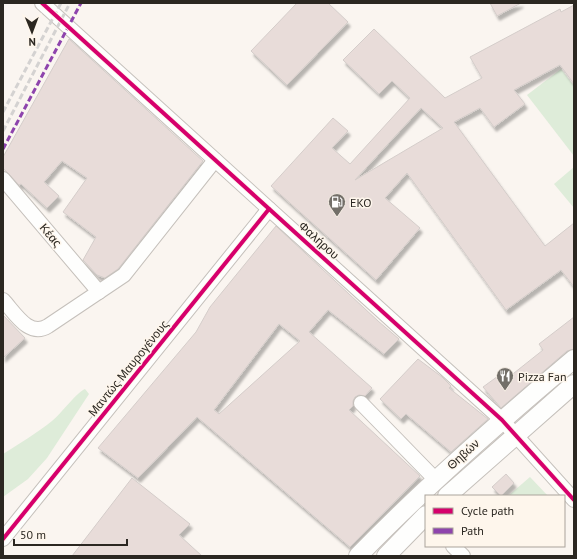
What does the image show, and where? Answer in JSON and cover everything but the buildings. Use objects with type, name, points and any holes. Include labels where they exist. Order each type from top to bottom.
[{"type":"main road","name":"Θηβών","points":[[358,556],[435,479],[574,359]]},
{"type":"main road","name":"Θηβών","points":[[449,495],[574,384]]},
{"type":"main road","points":[[386,556],[425,518]]},
{"type":"street","name":"Φαλήρου","points":[[42,3],[502,420],[574,500]]},
{"type":"street","points":[[3,300],[27,326],[37,330],[44,328],[99,292],[124,275],[215,160]]},
{"type":"street","name":"Κέας","points":[[3,179],[99,292]]},
{"type":"street","name":"Μαντώς Μαυρογένους","points":[[3,539],[269,209]]},
{"type":"street","points":[[361,403],[435,479]]},
{"type":"street","points":[[454,547],[463,556]]},
{"type":"green space","points":[[561,69],[574,86],[574,156],[527,95]]},
{"type":"green space","points":[[574,167],[574,208],[554,184]]},
{"type":"green space","points":[[85,389],[89,394],[47,458],[28,479],[3,497],[3,454],[52,421],[78,394]]},
{"type":"green space","points":[[530,477],[547,495],[509,495]]},
{"type":"railway","points":[[3,112],[61,3]]},
{"type":"railway","points":[[3,131],[70,3]]},
{"type":"marked path","points":[[3,149],[81,3]]},
{"type":"cycle path","points":[[42,3],[502,420],[574,500]]},
{"type":"cycle path","points":[[3,539],[269,209]]},
{"type":"place","name":"EKO","points":[[337,217]]},
{"type":"place","name":"Pizza Fan","points":[[505,391]]}]
